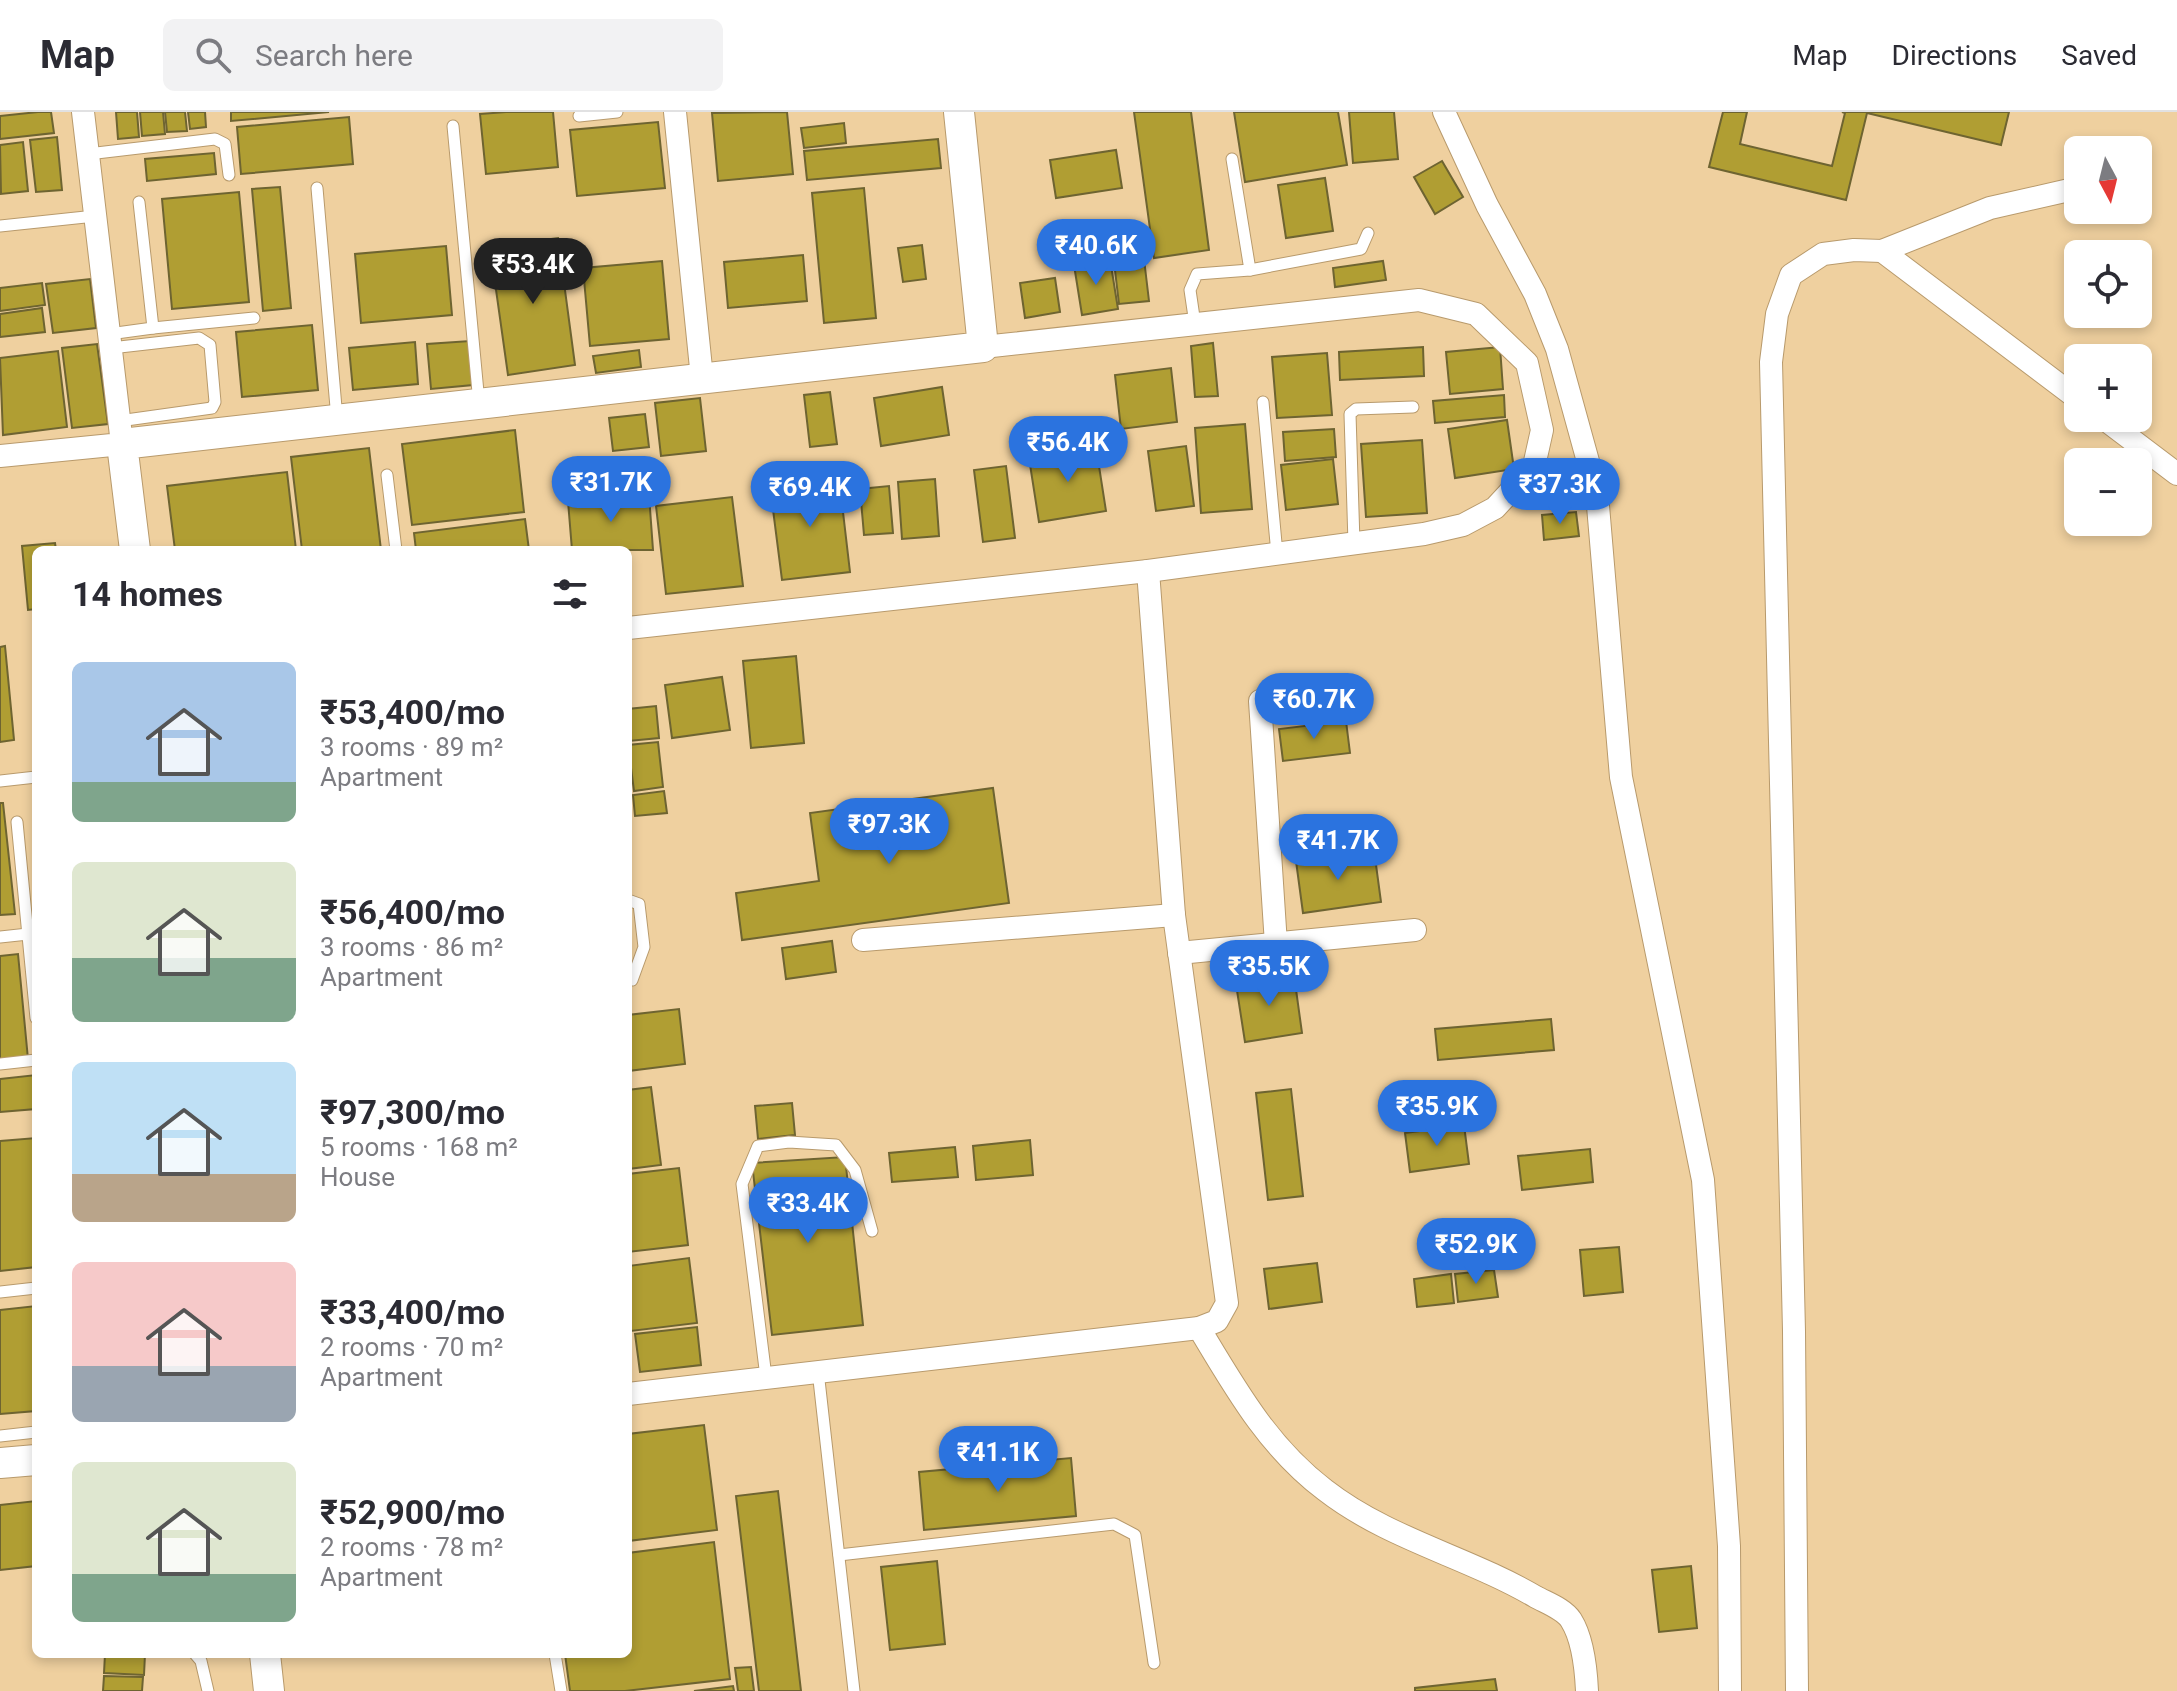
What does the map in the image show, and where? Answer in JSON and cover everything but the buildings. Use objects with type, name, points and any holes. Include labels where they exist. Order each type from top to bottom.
[{"type":"street","points":[[83,112],[135,546]]},
{"type":"street","points":[[675,112],[702,378]]},
{"type":"street","points":[[959,112],[983,347]]},
{"type":"street","points":[[1444,112],[1487,205],[1535,294],[1557,349],[1597,494],[1621,777],[1703,1180],[1729,1546],[1730,1691]]},
{"type":"street","points":[[1797,1691],[1794,1331],[1771,362],[1777,314],[1791,275],[1823,254],[1854,250],[1882,251],[1990,208],[2064,191]]},
{"type":"street","points":[[1882,251],[2064,388]]},
{"type":"street","points":[[0,456],[121,433],[337,419],[1419,300],[1476,314],[1527,363],[1542,430],[1534,466],[1495,508],[1463,525],[1424,534],[1148,571],[632,628]]},
{"type":"street","points":[[1527,363],[1557,349]]},
{"type":"street","points":[[2122,432],[2177,474]]},
{"type":"street","points":[[632,1394],[1199,1328],[1217,1321],[1227,1303],[1174,915],[1148,571]]},
{"type":"street","points":[[1260,701],[1276,944]]},
{"type":"street","points":[[863,940],[1174,915]]},
{"type":"street","points":[[1179,953],[1415,930]]},
{"type":"street","points":[[1199,1328],[1241,1399],[1277,1447],[1321,1488],[1353,1511],[1525,1590],[1566,1614],[1576,1629],[1587,1691]]},
{"type":"street","points":[[0,1463],[32,1460]]},
{"type":"street","points":[[265,1658],[269,1691]]},
{"type":"lane","points":[[579,116],[617,112]]},
{"type":"lane","points":[[453,126],[479,403]]},
{"type":"lane","points":[[88,154],[215,139],[225,144],[229,175]]},
{"type":"lane","points":[[1232,159],[1250,270]]},
{"type":"lane","points":[[317,188],[337,419]]},
{"type":"lane","points":[[139,202],[153,328]]},
{"type":"lane","points":[[0,226],[95,216]]},
{"type":"lane","points":[[1195,324],[1190,290],[1197,274],[1250,270],[1361,249],[1368,233]]},
{"type":"lane","points":[[110,341],[153,328],[254,318]]},
{"type":"lane","points":[[110,341],[199,338],[210,345],[215,402],[212,408],[121,433]]},
{"type":"lane","points":[[1263,402],[1277,554]]},
{"type":"lane","points":[[1354,543],[1350,414],[1356,409],[1413,407]]},
{"type":"lane","points":[[387,475],[396,546]]},
{"type":"lane","points":[[0,781],[32,777]]},
{"type":"lane","points":[[17,822],[32,976]]},
{"type":"lane","points":[[632,901],[639,904],[644,947],[632,980]]},
{"type":"lane","points":[[0,937],[28,934]]},
{"type":"lane","points":[[0,1064],[32,1060]]},
{"type":"lane","points":[[766,1377],[742,1184],[758,1146],[789,1142],[836,1145],[855,1170],[872,1231]]},
{"type":"lane","points":[[0,1292],[32,1288]]},
{"type":"lane","points":[[818,1371],[854,1691]]},
{"type":"lane","points":[[0,1436],[32,1432]]},
{"type":"lane","points":[[839,1555],[1114,1524],[1135,1535],[1154,1663]]},
{"type":"lane","points":[[198,1658],[208,1691]]},
{"type":"lane","points":[[556,1658],[561,1691]]}]
